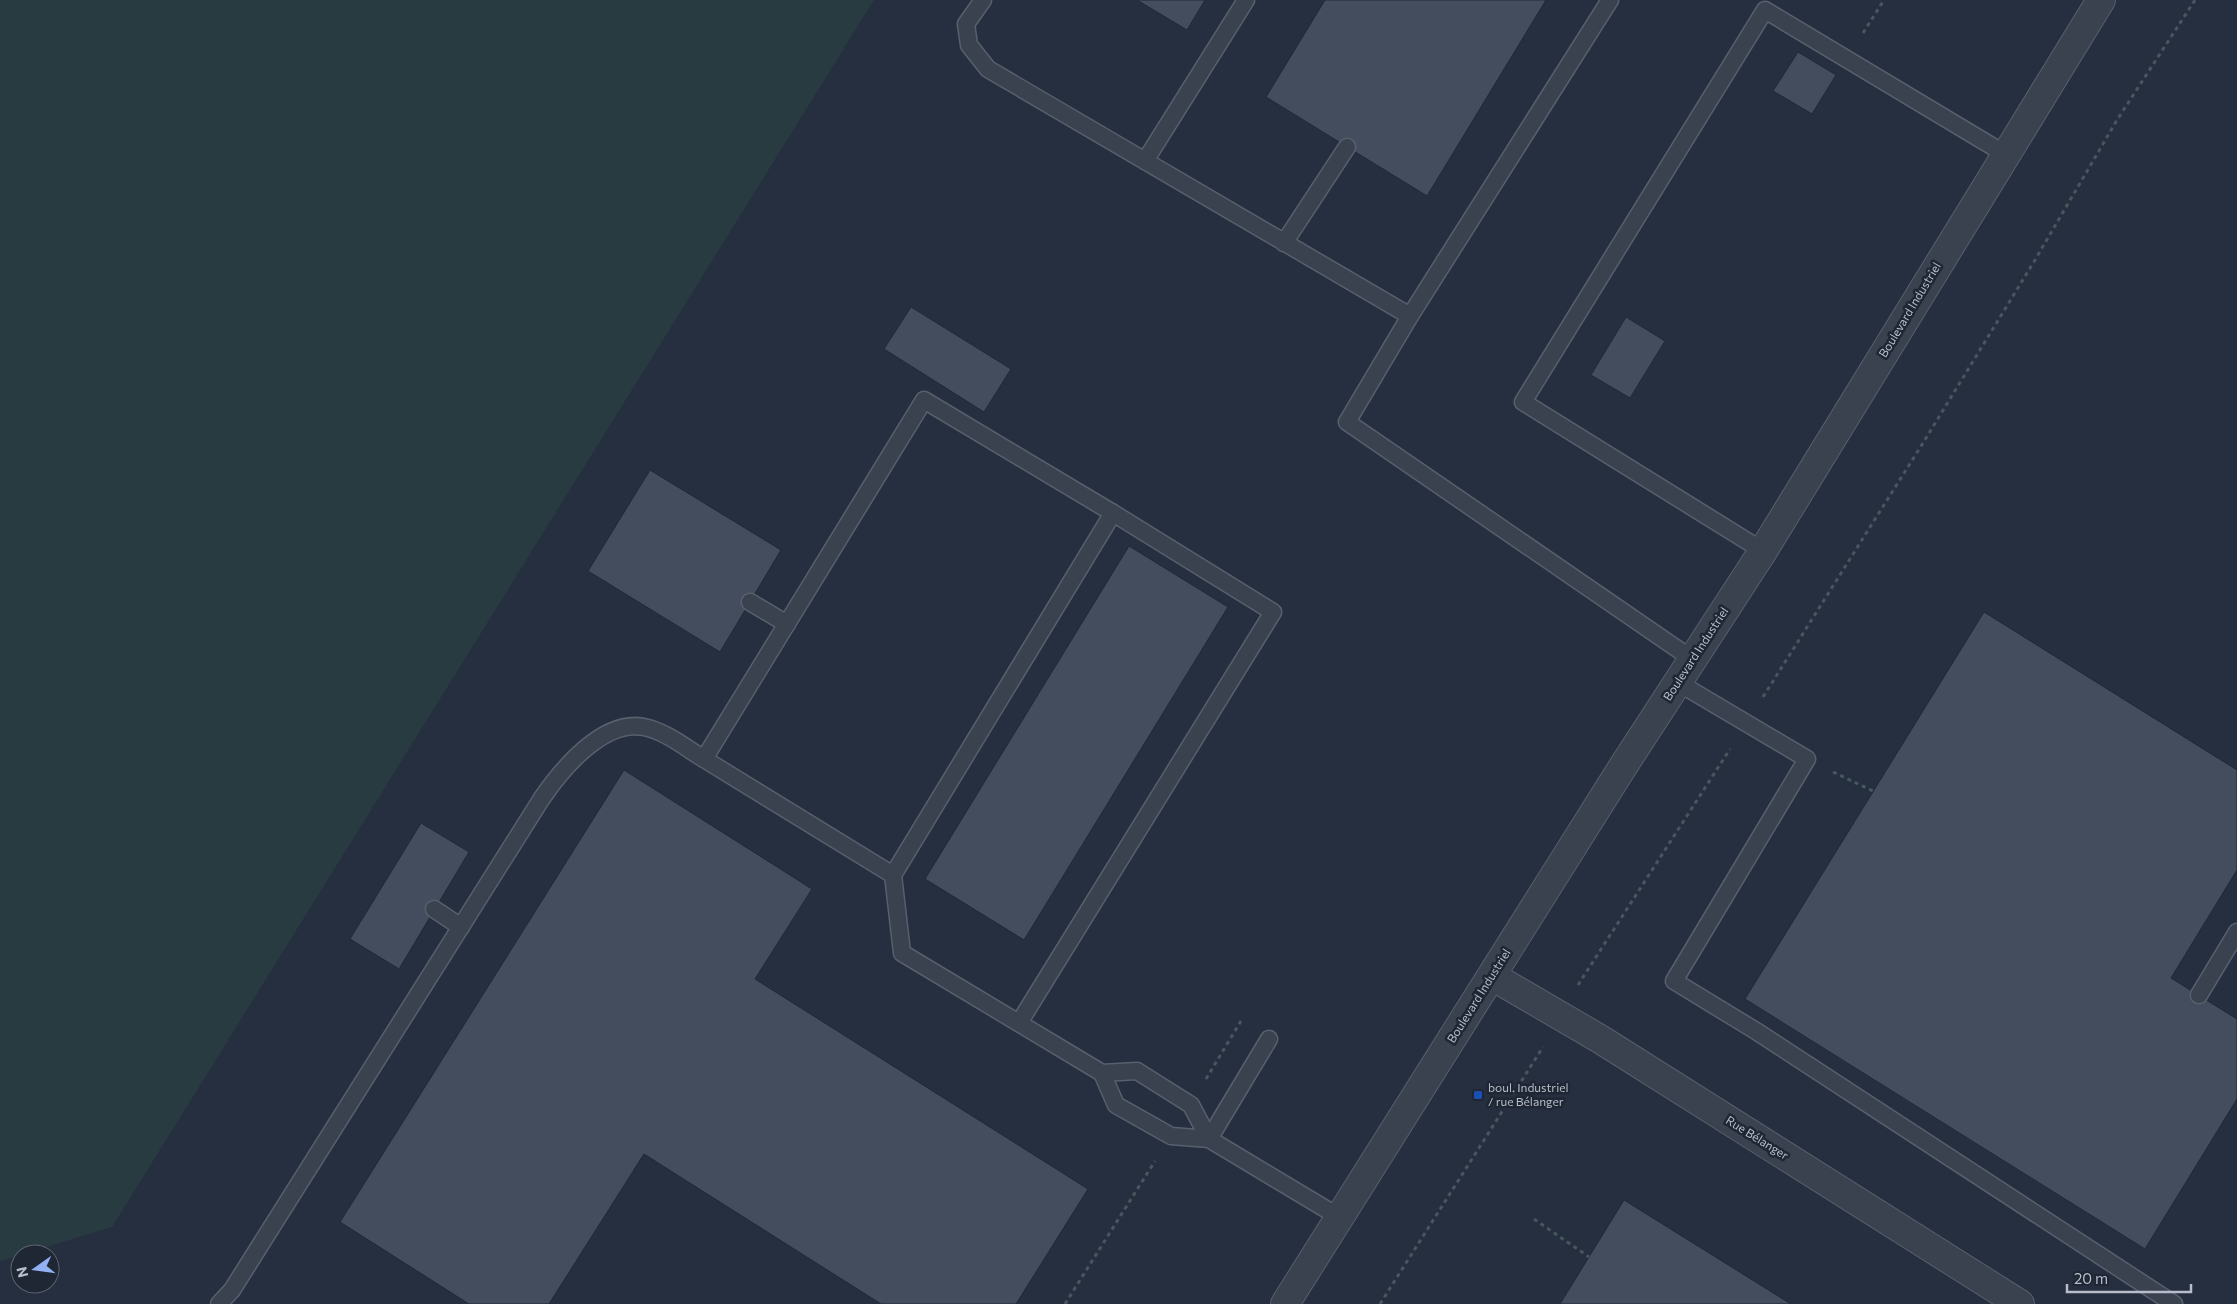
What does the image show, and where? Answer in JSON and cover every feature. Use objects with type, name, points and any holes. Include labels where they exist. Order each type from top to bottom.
[{"type":"street","name":"Boulevard Industriel","points":[[1285,1304],[1677,682],[1763,551],[2005,154],[2102,0]]},
{"type":"street","name":"Rue Bélanger","points":[[1492,976],[1584,1030],[2020,1304]]},
{"type":"lane","points":[[983,0],[966,24],[969,45],[988,68],[1410,316]]},
{"type":"lane","points":[[1145,161],[1246,0]]},
{"type":"lane","points":[[1610,0],[1410,316],[1347,422],[1692,659]]},
{"type":"lane","points":[[1763,551],[1523,402],[1765,10],[2005,154]]},
{"type":"lane","points":[[1284,243],[1347,147]]},
{"type":"lane","points":[[704,759],[924,400],[1113,513],[1273,612],[1019,1023]]},
{"type":"lane","points":[[1113,513],[893,875],[902,953],[1102,1073],[1137,1071],[1191,1105],[1209,1139]]},
{"type":"lane","points":[[750,602],[788,624]]},
{"type":"lane","points":[[1677,682],[1808,759],[1674,981],[1756,1031],[2174,1304]]},
{"type":"lane","points":[[219,1304],[232,1290],[556,777],[573,758],[612,731],[643,726],[658,731],[893,875]]},
{"type":"lane","points":[[434,909],[461,926]]},
{"type":"lane","points":[[2199,995],[2237,932]]},
{"type":"lane","points":[[1209,1139],[1269,1039]]},
{"type":"lane","points":[[1102,1073],[1116,1105],[1171,1136],[1209,1139],[1339,1217]]},
{"type":"path","points":[[1860,37],[1884,0]]},
{"type":"path","points":[[1762,697],[1923,443],[2035,260],[2117,120],[2195,0]]},
{"type":"path","points":[[1808,759],[1873,791]]},
{"type":"path","points":[[1593,960],[1718,768]]},
{"type":"path","points":[[1202,1087],[1241,1021]]},
{"type":"path","points":[[1380,1304],[1538,1055]]},
{"type":"path","points":[[1065,1304],[1158,1156]]},
{"type":"path","points":[[1534,1219],[1589,1257]]},
{"type":"green space","points":[[0,0],[874,0],[112,1227],[56,1244],[10,1244],[10,1258],[0,1261]]},
{"type":"building","points":[[1137,0],[1205,0],[1187,30]]},
{"type":"building","points":[[1325,0],[1546,0],[1427,196],[1266,97]]},
{"type":"building","points":[[1798,52],[1836,75],[1812,114],[1773,91]]},
{"type":"building","points":[[911,307],[1011,369],[984,412],[884,349]]},
{"type":"building","points":[[1626,317],[1665,341],[1630,398],[1591,375]]},
{"type":"building","points":[[650,470],[781,550],[720,652],[588,571]]},
{"type":"building","points":[[1129,546],[1228,607],[1024,940],[925,879]]},
{"type":"building","points":[[1984,612],[2237,770],[2237,870],[2171,978],[2237,1019],[2237,1099],[2145,1249],[1745,999]]},
{"type":"building","points":[[624,770],[812,889],[755,979],[1088,1189],[1016,1304],[881,1304],[644,1154],[549,1304],[469,1304],[340,1222]]},
{"type":"building","points":[[421,823],[469,852],[399,969],[350,939]]},
{"type":"building","points":[[1624,1200],[1791,1304],[1560,1304]]},
{"type":"place","name":"boul. Industriel / rue Bélanger","points":[[1478,1095]]}]
